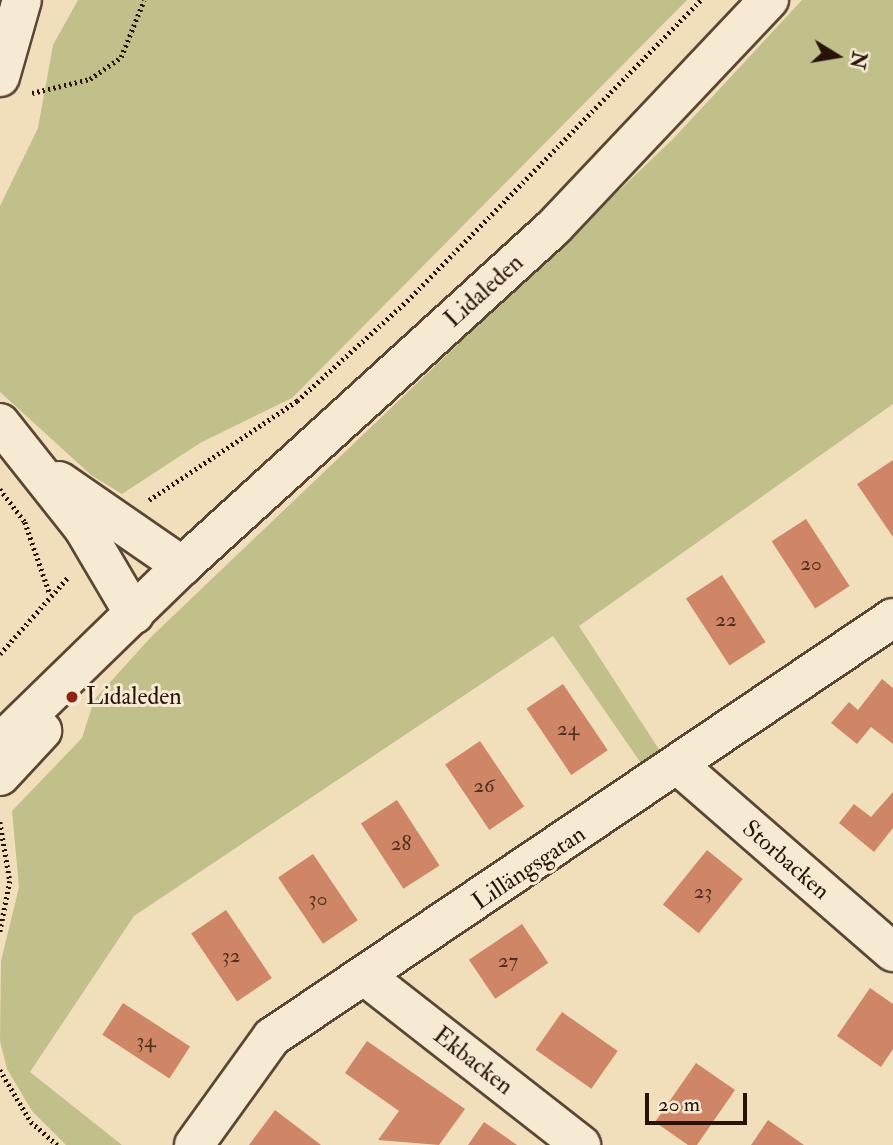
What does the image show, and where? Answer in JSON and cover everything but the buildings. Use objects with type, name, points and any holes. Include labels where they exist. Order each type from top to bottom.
[{"type":"street","points":[[0,77],[22,0]]},
{"type":"street","name":"Lidaleden","points":[[0,743],[182,566],[554,227],[769,0]]},
{"type":"street","points":[[0,423],[45,473],[134,614]]},
{"type":"street","points":[[45,473],[124,523],[182,566]]},
{"type":"street","name":"Lidaleden","points":[[0,776],[84,685],[134,614]]},
{"type":"street","name":"Lillängsgatan","points":[[194,1145],[272,1037],[680,767],[893,618]]},
{"type":"street","name":"Storbacken","points":[[680,767],[893,952]]},
{"type":"street","name":"Ekbacken","points":[[366,977],[581,1145]]},
{"type":"path","points":[[65,87],[121,57],[144,0]]},
{"type":"path","points":[[124,523],[141,505],[244,442],[307,392],[407,301],[701,0]]},
{"type":"path","points":[[0,489],[25,522],[50,594]]},
{"type":"path","points":[[0,654],[50,594],[96,551]]},
{"type":"path","points":[[0,822],[10,881],[0,932]]},
{"type":"path","points":[[0,1070],[31,1122],[57,1145]]},
{"type":"shaded area","points":[[78,0],[687,0],[292,398],[200,443],[122,494],[91,475],[0,392],[0,206],[38,128],[53,45]]},
{"type":"shaded area","points":[[802,0],[893,0],[893,404],[579,626],[662,754],[643,766],[553,636],[134,916],[30,1072],[122,1145],[66,1145],[32,1111],[7,1069],[0,1041],[1,961],[19,887],[12,811],[82,738],[94,700],[152,636],[673,139]]},
{"type":"place","name":"Lidaleden","points":[[72,697]]}]
